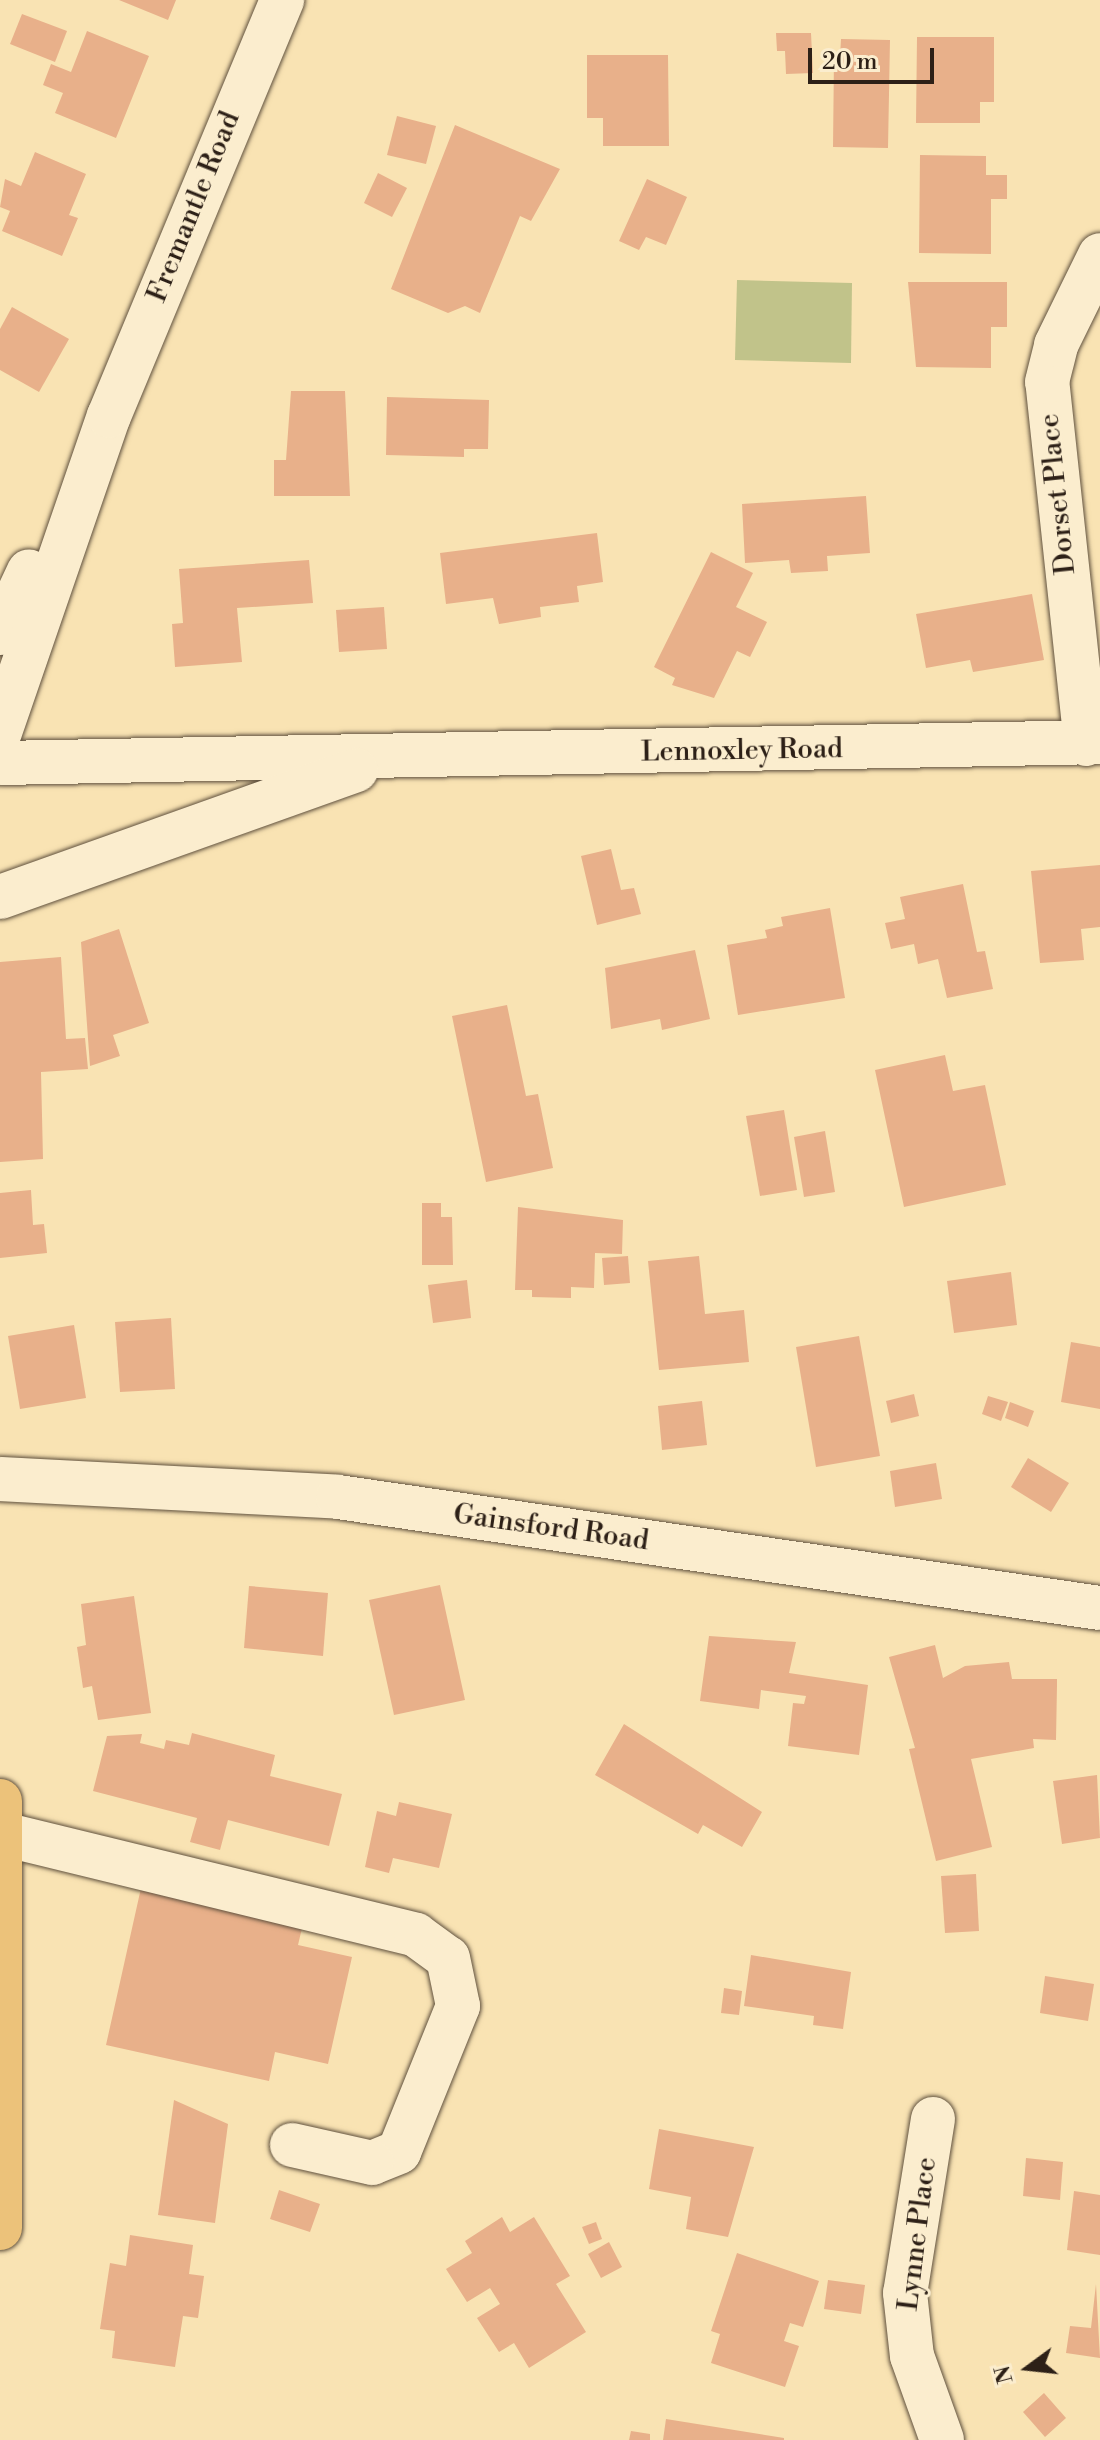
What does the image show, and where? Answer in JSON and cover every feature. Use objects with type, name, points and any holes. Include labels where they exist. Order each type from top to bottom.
[{"type":"main road","points":[[0,2228],[1,1817]]},
{"type":"street","name":"Fremantle Road","points":[[0,732],[109,416],[282,0]]},
{"type":"street","name":"Dorset Place","points":[[1093,743],[1047,382],[1056,345],[1100,255]]},
{"type":"street","name":"Fremantle Road","points":[[0,633],[109,416]]},
{"type":"street","name":"Lennoxley Road","points":[[0,763],[385,759],[1093,743]]},
{"type":"street","name":"Lennoxley Road","points":[[0,897],[385,759]]},
{"type":"street","name":"Gainsford Road","points":[[0,1479],[338,1497],[1100,1608]]},
{"type":"street","points":[[1,1817],[416,1935],[448,1958],[458,2006],[399,2152],[372,2163],[292,2145]]},
{"type":"street","name":"Lynne Place","points":[[933,2119],[905,2293],[912,2356],[942,2440]]},
{"type":"green space","points":[[737,280],[852,283],[851,363],[735,360]]},
{"type":"building","points":[[119,0],[176,0],[168,20]]},
{"type":"building","points":[[22,14],[67,31],[55,62],[10,44]]},
{"type":"building","points":[[87,31],[149,56],[116,138],[55,113],[63,93],[43,85],[51,64],[71,72]]},
{"type":"building","points":[[776,33],[811,33],[813,73],[786,74],[785,51],[777,51]]},
{"type":"building","points":[[917,37],[994,37],[994,102],[980,102],[980,123],[916,123]]},
{"type":"building","points":[[841,39],[890,40],[888,148],[833,147],[834,56],[840,57]]},
{"type":"building","points":[[587,55],[668,55],[669,146],[603,146],[603,118],[587,118]]},
{"type":"building","points":[[397,116],[436,126],[426,164],[387,155]]},
{"type":"building","points":[[455,125],[560,169],[531,221],[520,216],[480,313],[465,306],[448,313],[391,289]]},
{"type":"building","points":[[35,152],[86,174],[69,215],[78,218],[62,256],[2,231],[10,211],[0,207],[5,179],[21,186]]},
{"type":"building","points":[[920,155],[986,156],[986,175],[1007,175],[1007,199],[991,199],[991,254],[919,253]]},
{"type":"building","points":[[378,173],[407,188],[392,217],[364,203]]},
{"type":"building","points":[[647,179],[687,197],[666,245],[646,237],[639,250],[619,241]]},
{"type":"building","points":[[908,282],[1007,282],[1007,327],[991,327],[991,368],[916,367]]},
{"type":"building","points":[[12,307],[69,339],[39,392],[0,370],[0,329]]},
{"type":"building","points":[[291,391],[345,391],[350,496],[274,496],[274,460],[286,460]]},
{"type":"building","points":[[387,397],[489,400],[488,449],[464,449],[464,457],[386,455]]},
{"type":"building","points":[[866,496],[870,553],[827,556],[828,571],[791,573],[789,560],[745,563],[742,504]]},
{"type":"building","points":[[597,533],[603,582],[577,586],[579,602],[540,607],[541,617],[499,624],[493,598],[446,604],[440,553]]},
{"type":"building","points":[[711,552],[753,573],[736,607],[767,622],[750,657],[737,651],[714,698],[672,685],[675,678],[654,667]]},
{"type":"building","points":[[309,560],[313,603],[237,608],[242,662],[175,667],[172,624],[183,623],[179,569]]},
{"type":"building","points":[[1032,594],[1044,660],[973,672],[970,660],[926,668],[916,614]]},
{"type":"building","points":[[384,607],[387,649],[339,652],[336,610]]},
{"type":"building","points":[[611,849],[621,890],[634,888],[641,914],[597,925],[581,856]]},
{"type":"building","points":[[1100,865],[1100,927],[1081,929],[1084,960],[1040,963],[1031,871]]},
{"type":"building","points":[[963,884],[977,952],[985,951],[993,989],[947,998],[938,959],[918,964],[914,944],[891,949],[885,923],[905,919],[900,897]]},
{"type":"building","points":[[830,908],[845,998],[738,1015],[727,945],[767,938],[765,930],[783,926],[781,917]]},
{"type":"building","points":[[119,929],[149,1023],[113,1035],[120,1056],[90,1066],[81,942]]},
{"type":"building","points":[[695,950],[710,1019],[662,1030],[660,1019],[611,1029],[605,968]]},
{"type":"building","points":[[61,957],[66,1039],[85,1038],[88,1069],[41,1072],[43,1159],[0,1162],[0,962]]},
{"type":"building","points":[[507,1005],[526,1096],[538,1094],[553,1168],[486,1182],[452,1016]]},
{"type":"building","points":[[945,1055],[953,1091],[985,1085],[1006,1185],[904,1207],[875,1070]]},
{"type":"building","points":[[784,1110],[797,1190],[760,1196],[746,1116]]},
{"type":"building","points":[[825,1131],[835,1192],[804,1197],[794,1137]]},
{"type":"building","points":[[31,1190],[33,1225],[44,1224],[47,1253],[0,1258],[0,1193]]},
{"type":"building","points":[[422,1203],[441,1203],[441,1217],[452,1217],[453,1265],[422,1265]]},
{"type":"building","points":[[518,1207],[623,1220],[622,1254],[595,1253],[594,1288],[571,1287],[571,1298],[532,1297],[532,1290],[515,1290]]},
{"type":"building","points":[[628,1256],[630,1283],[604,1285],[602,1258]]},
{"type":"building","points":[[699,1256],[705,1314],[744,1310],[749,1362],[659,1370],[648,1261]]},
{"type":"building","points":[[1011,1272],[1017,1325],[954,1333],[947,1281]]},
{"type":"building","points":[[467,1280],[471,1318],[433,1323],[428,1285]]},
{"type":"building","points":[[171,1318],[175,1389],[120,1392],[115,1322]]},
{"type":"building","points":[[74,1325],[86,1398],[20,1409],[8,1336]]},
{"type":"building","points":[[859,1336],[880,1456],[816,1467],[796,1347]]},
{"type":"building","points":[[1071,1342],[1100,1347],[1100,1409],[1061,1402]]},
{"type":"building","points":[[914,1394],[919,1416],[891,1423],[886,1401]]},
{"type":"building","points":[[988,1396],[1008,1402],[1001,1421],[982,1414]]},
{"type":"building","points":[[702,1401],[707,1445],[662,1450],[658,1406]]},
{"type":"building","points":[[1010,1402],[1034,1411],[1028,1427],[1005,1418]]},
{"type":"building","points":[[1028,1458],[1069,1483],[1051,1512],[1011,1487]]},
{"type":"building","points":[[936,1463],[942,1499],[895,1507],[890,1471]]},
{"type":"building","points":[[440,1585],[465,1700],[394,1715],[369,1600]]},
{"type":"building","points":[[249,1586],[328,1593],[323,1656],[244,1648]]},
{"type":"building","points":[[134,1596],[151,1713],[98,1720],[92,1686],[83,1688],[77,1647],[86,1645],[81,1604]]},
{"type":"building","points":[[709,1636],[796,1642],[789,1673],[868,1685],[859,1755],[788,1746],[793,1703],[804,1704],[806,1696],[761,1690],[759,1709],[700,1701]]},
{"type":"building","points":[[935,1645],[943,1678],[965,1666],[1009,1662],[1012,1679],[1057,1679],[1056,1740],[1033,1739],[1034,1748],[971,1759],[992,1847],[936,1861],[909,1749],[915,1748],[889,1657]]},
{"type":"building","points":[[624,1724],[762,1812],[742,1847],[703,1825],[698,1834],[595,1775]]},
{"type":"building","points":[[192,1733],[275,1755],[270,1776],[342,1794],[329,1846],[228,1820],[220,1850],[190,1842],[197,1818],[93,1791],[107,1736],[142,1734],[140,1743],[164,1749],[166,1740],[189,1745]]},
{"type":"building","points":[[1097,1775],[1100,1838],[1062,1844],[1053,1781]]},
{"type":"building","points":[[399,1802],[452,1814],[439,1868],[393,1858],[389,1873],[365,1867],[377,1811],[396,1816]]},
{"type":"building","points":[[976,1874],[979,1931],[945,1933],[941,1876]]},
{"type":"building","points":[[141,1888],[303,1924],[298,1945],[352,1957],[328,2064],[275,2052],[269,2081],[106,2045]]},
{"type":"building","points":[[751,1955],[851,1972],[843,2029],[813,2025],[814,2016],[744,2006]]},
{"type":"building","points":[[1045,1976],[1094,1984],[1088,2021],[1040,2013]]},
{"type":"building","points":[[724,1988],[742,1991],[739,2015],[721,2013]]},
{"type":"building","points":[[174,2100],[228,2124],[215,2223],[158,2215]]},
{"type":"building","points":[[659,2129],[754,2147],[728,2237],[686,2229],[691,2197],[649,2189]]},
{"type":"building","points":[[1026,2158],[1063,2162],[1060,2200],[1023,2196]]},
{"type":"building","points":[[279,2190],[320,2204],[310,2232],[270,2219]]},
{"type":"building","points":[[1074,2191],[1100,2195],[1100,2255],[1067,2250]]},
{"type":"building","points":[[502,2217],[510,2232],[534,2217],[570,2276],[556,2284],[586,2332],[529,2368],[514,2343],[499,2352],[477,2318],[500,2304],[490,2288],[467,2302],[446,2269],[472,2253],[465,2241]]},
{"type":"building","points":[[596,2222],[602,2239],[589,2244],[582,2227]]},
{"type":"building","points":[[130,2235],[193,2245],[189,2274],[204,2276],[198,2318],[183,2316],[175,2367],[112,2358],[115,2331],[100,2329],[110,2263],[126,2266]]},
{"type":"building","points":[[609,2242],[622,2267],[601,2278],[588,2254]]},
{"type":"building","points":[[737,2253],[819,2281],[803,2327],[790,2323],[784,2341],[799,2346],[785,2387],[711,2363],[720,2334],[711,2331]]},
{"type":"building","points":[[828,2280],[865,2285],[861,2314],[824,2309]]},
{"type":"building","points":[[1096,2284],[1100,2358],[1066,2353],[1070,2326],[1091,2328]]},
{"type":"building","points":[[1044,2393],[1066,2418],[1045,2437],[1023,2412]]},
{"type":"building","points":[[666,2419],[784,2438],[784,2440],[663,2440]]},
{"type":"building","points":[[631,2431],[650,2434],[650,2440],[629,2440]]}]
